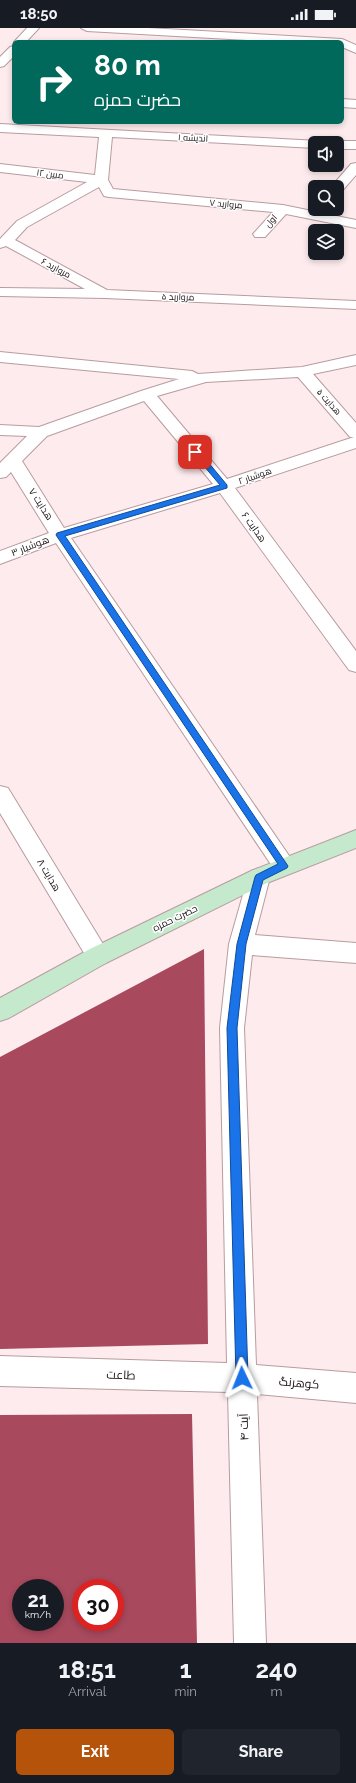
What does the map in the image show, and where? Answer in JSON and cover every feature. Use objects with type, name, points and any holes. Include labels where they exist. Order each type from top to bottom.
[{"type":"main road","name":"حضرت حمزه","points":[[0,1010],[98,956],[259,877],[356,839]]},
{"type":"street","points":[[22,40],[33,28]]},
{"type":"street","points":[[87,28],[309,40]]},
{"type":"street","points":[[327,28],[340,40]]},
{"type":"street","points":[[120,40],[127,29]]},
{"type":"street","points":[[344,43],[356,50]]},
{"type":"street","points":[[0,64],[12,51]]},
{"type":"street","points":[[344,103],[356,104]]},
{"type":"street","name":"اندیشه ۱","points":[[0,128],[73,127],[106,134],[308,144]]},
{"type":"street","points":[[4,243],[22,224],[101,180],[106,134]]},
{"type":"street","points":[[344,145],[356,146]]},
{"type":"street","points":[[344,180],[356,166]]},
{"type":"street","name":"مبین ۱۲","points":[[0,168],[101,180]]},
{"type":"street","name":"مروارید ۷","points":[[101,180],[109,193],[308,211]]},
{"type":"street","name":"اول","points":[[260,234],[283,209]]},
{"type":"street","name":"مروارید ۷","points":[[329,216],[356,224]]},
{"type":"street","points":[[7,222],[22,224]]},
{"type":"street","name":"مروارید ۶","points":[[4,243],[105,294]]},
{"type":"street","name":"مروارید ۵","points":[[0,292],[105,294],[356,305]]},
{"type":"street","points":[[0,357],[205,377],[302,372],[356,360]]},
{"type":"street","name":"هدایت ۵","points":[[302,372],[356,433]]},
{"type":"street","points":[[0,430],[41,432],[147,394],[205,377]]},
{"type":"street","name":"هدایت ۶","points":[[147,394],[224,486],[356,665]]},
{"type":"street","points":[[7,467],[41,432]]},
{"type":"street","name":"هوشیار ۲","points":[[60,535],[224,486],[356,442]]},
{"type":"street","name":"هدایت ۷","points":[[7,467],[60,535],[284,866]]},
{"type":"street","name":"هوشیار ۳","points":[[0,558],[60,535]]},
{"type":"street","name":"هدایت ۸","points":[[0,794],[98,956]]},
{"type":"street","name":"آیت ۴","points":[[250,1643],[232,1028],[241,944],[259,877]]},
{"type":"street","points":[[241,944],[356,953]]},
{"type":"street","name":"طاعت","points":[[0,1371],[242,1378]]},
{"type":"street","name":"کوهرنگ","points":[[242,1378],[356,1388]]},
{"type":"building","points":[[204,949],[208,1344],[0,1349],[0,1057]]},
{"type":"building","points":[[192,1414],[197,1643],[0,1643],[0,1415]]},
{"type":"route","points":[[195,452],[224,486],[60,535],[284,866],[259,877],[241,944],[232,1028],[242,1378]]}]
